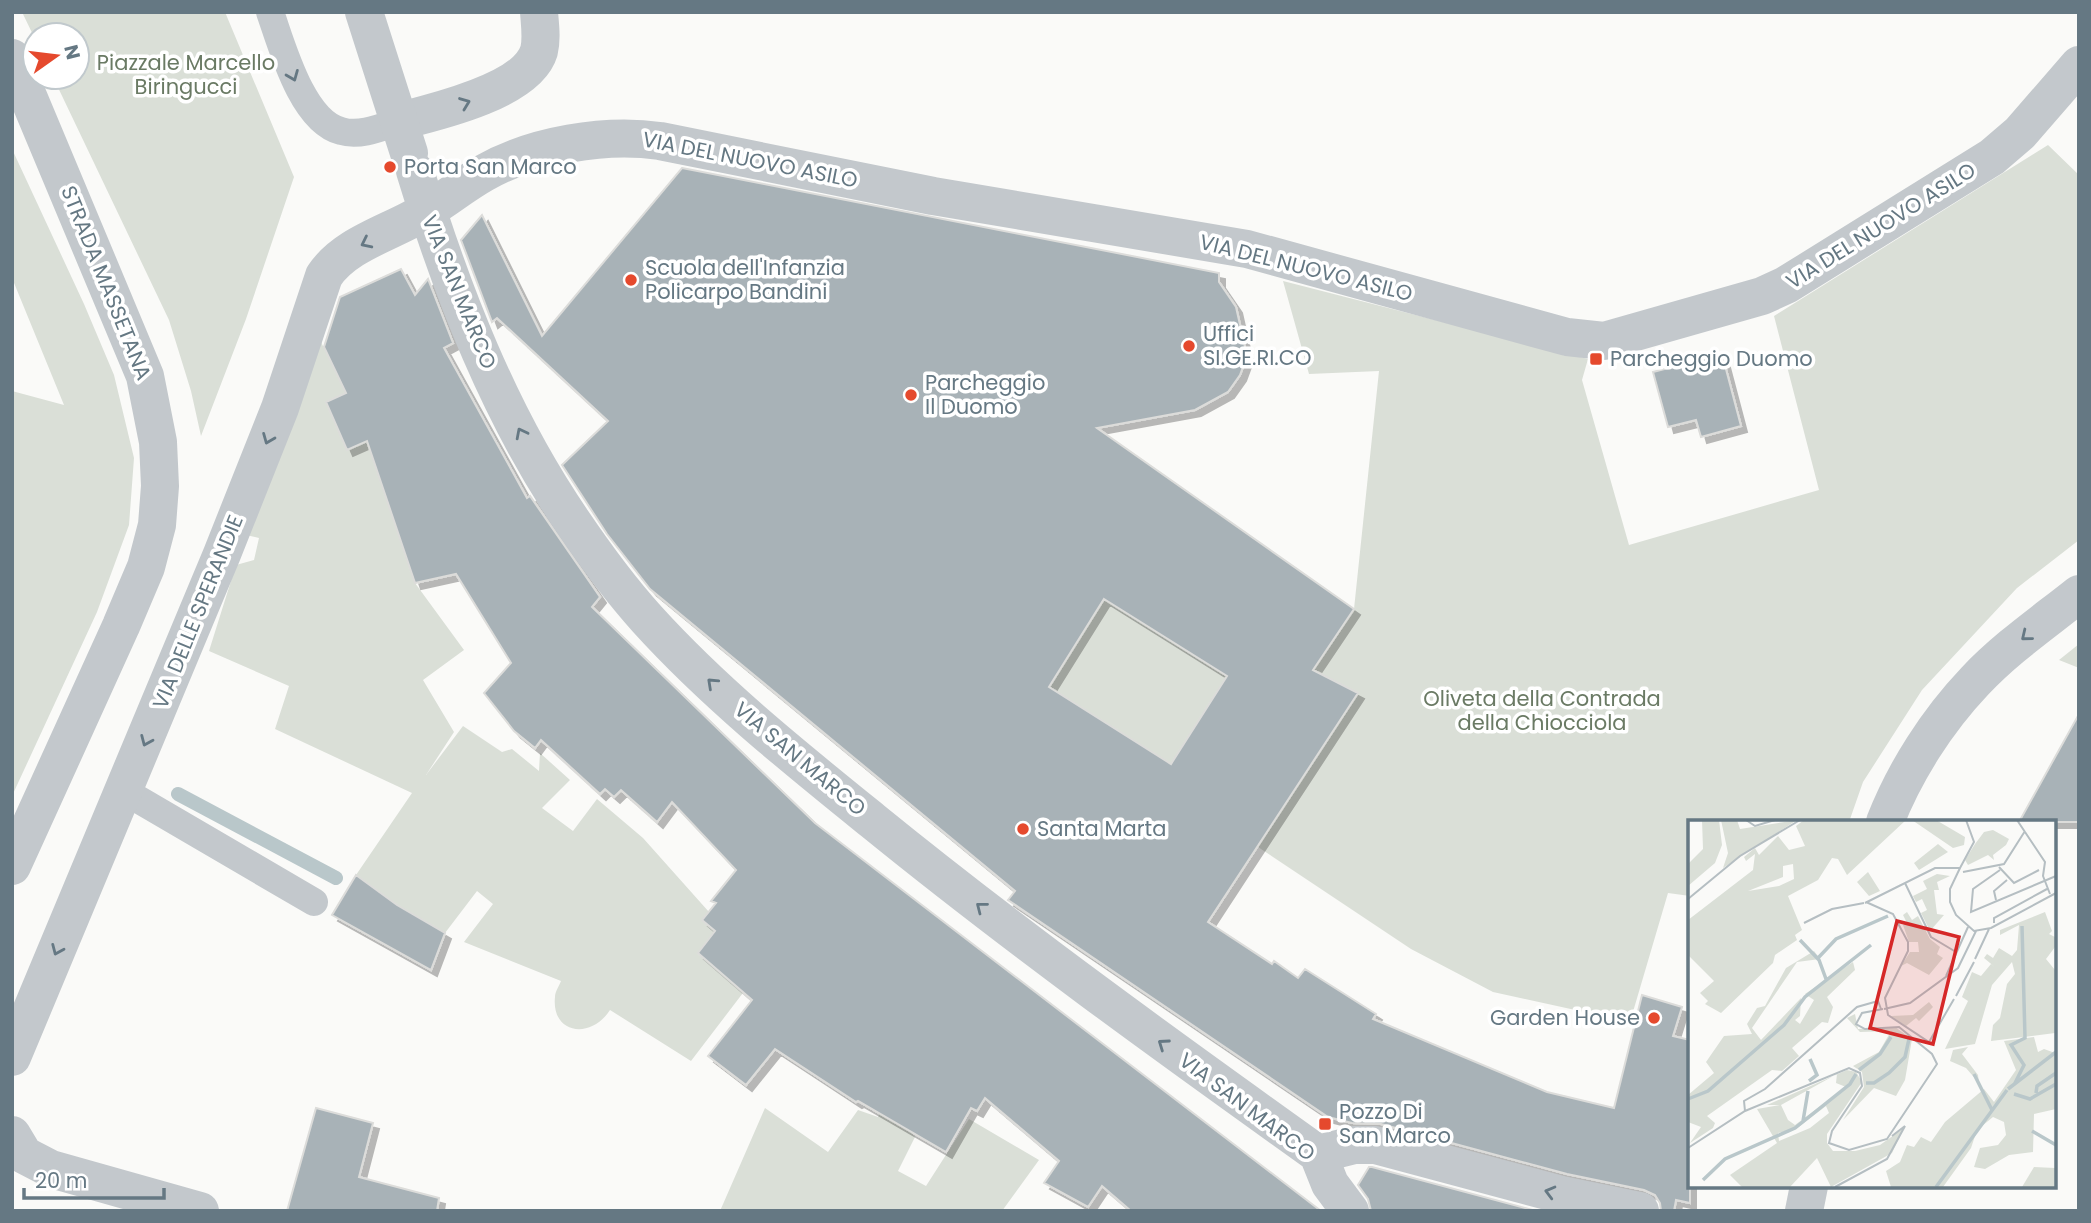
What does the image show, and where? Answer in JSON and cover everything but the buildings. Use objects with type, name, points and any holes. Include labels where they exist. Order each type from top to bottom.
[{"type":"street","points":[[364,12],[408,148],[452,108],[482,97],[512,80],[531,64],[538,53],[539,12]]},
{"type":"street","name":"STRADA MASSETANA","points":[[12,58],[145,376],[158,442],[160,486],[157,525],[146,567],[12,866]]},
{"type":"street","name":"VIA DEL NUOVO ASILO","points":[[427,212],[483,173],[516,159],[598,139],[642,139],[933,196],[1247,249],[1567,337],[1604,341],[1762,296],[1786,285],[1992,157],[2020,133],[2079,65]]},
{"type":"street","name":"VIA SAN MARCO","points":[[408,148],[427,212],[468,323],[527,445],[570,518],[647,619],[733,702],[893,838],[1151,1035],[1318,1154],[1331,1184],[1350,1211]]},
{"type":"street","name":"VIA DELLE SPERANDIE","points":[[12,1057],[280,408],[324,276],[329,268],[350,251],[427,212]]},
{"type":"street","points":[[1886,820],[1923,749],[1955,704],[1976,680],[2009,650],[2079,594]]},
{"type":"street","points":[[12,1135],[24,1155],[51,1169],[200,1211]]},
{"type":"street","points":[[1318,1154],[1354,1145],[1375,1145],[1562,1195],[1640,1211]]},
{"type":"street","points":[[1804,1211],[1809,1188]]},
{"type":"lane","points":[[270,12],[297,86],[308,103],[333,128],[343,132],[357,132],[408,148]]},
{"type":"lane","points":[[124,791],[314,902]]},
{"type":"green space","name":"Piazzale Marcello Biringucci","points":[[22,12],[225,12],[294,177],[246,319],[201,436],[191,391],[169,320],[60,91],[91,91],[91,21],[26,21]]},
{"type":"green space","name":"Oliveta della Contrada della Chiocciola","points":[[2048,145],[2079,175],[2079,540],[2017,588],[1922,690],[1863,782],[1850,820],[1688,820],[1688,896],[1668,893],[1630,1022],[1493,992],[1411,949],[1258,847],[1358,693],[1313,670],[1354,609],[1379,371],[1309,374],[1283,281],[1588,359],[1582,380],[1629,545],[1819,490],[1774,316]]},
{"type":"green space","points":[[12,149],[114,375],[134,458],[129,525],[97,612],[12,796],[12,391],[64,405],[12,278]]},
{"type":"green space","points":[[320,340],[346,393],[326,402],[347,450],[367,441],[415,583],[464,650],[423,680],[454,732],[426,775],[463,726],[502,752],[512,749],[539,771],[540,753],[570,780],[542,808],[573,831],[597,799],[643,838],[709,912],[702,920],[715,931],[698,954],[712,965],[762,968],[691,1061],[610,1010],[593,1026],[574,1029],[566,1025],[559,1019],[555,1009],[555,995],[561,981],[464,942],[493,904],[477,891],[445,933],[397,905],[356,875],[412,793],[275,729],[289,686],[209,651],[236,565],[254,560],[259,538],[246,535]]},
{"type":"green space","points":[[1116,581],[1143,624],[1200,660],[1238,658],[1171,764],[1049,687]]},
{"type":"green space","points":[[2079,644],[2079,668],[2059,660]]},
{"type":"green space","points":[[884,1100],[915,1137],[898,1171],[926,1186],[969,1119],[1039,1160],[1002,1211],[720,1211],[765,1108],[828,1152],[858,1110],[878,1117]]},
{"type":"waterway","points":[[178,794],[336,878]]},
{"type":"place","name":"Porta San Marco","points":[[390,167]]},
{"type":"place","name":"Scuola dell'Infanzia Policarpo Bandini","points":[[631,280]]},
{"type":"place","name":"Uffici SI.GE.RI.CO","points":[[1189,346]]},
{"type":"place","name":"Parcheggio Duomo","points":[[1596,359]]},
{"type":"place","name":"Parcheggio Il Duomo","points":[[911,395]]},
{"type":"place","name":"Santa Marta","points":[[1023,829]]},
{"type":"place","name":"Garden House","points":[[1654,1018]]},
{"type":"place","name":"Pozzo Di San Marco","points":[[1325,1124]]}]
